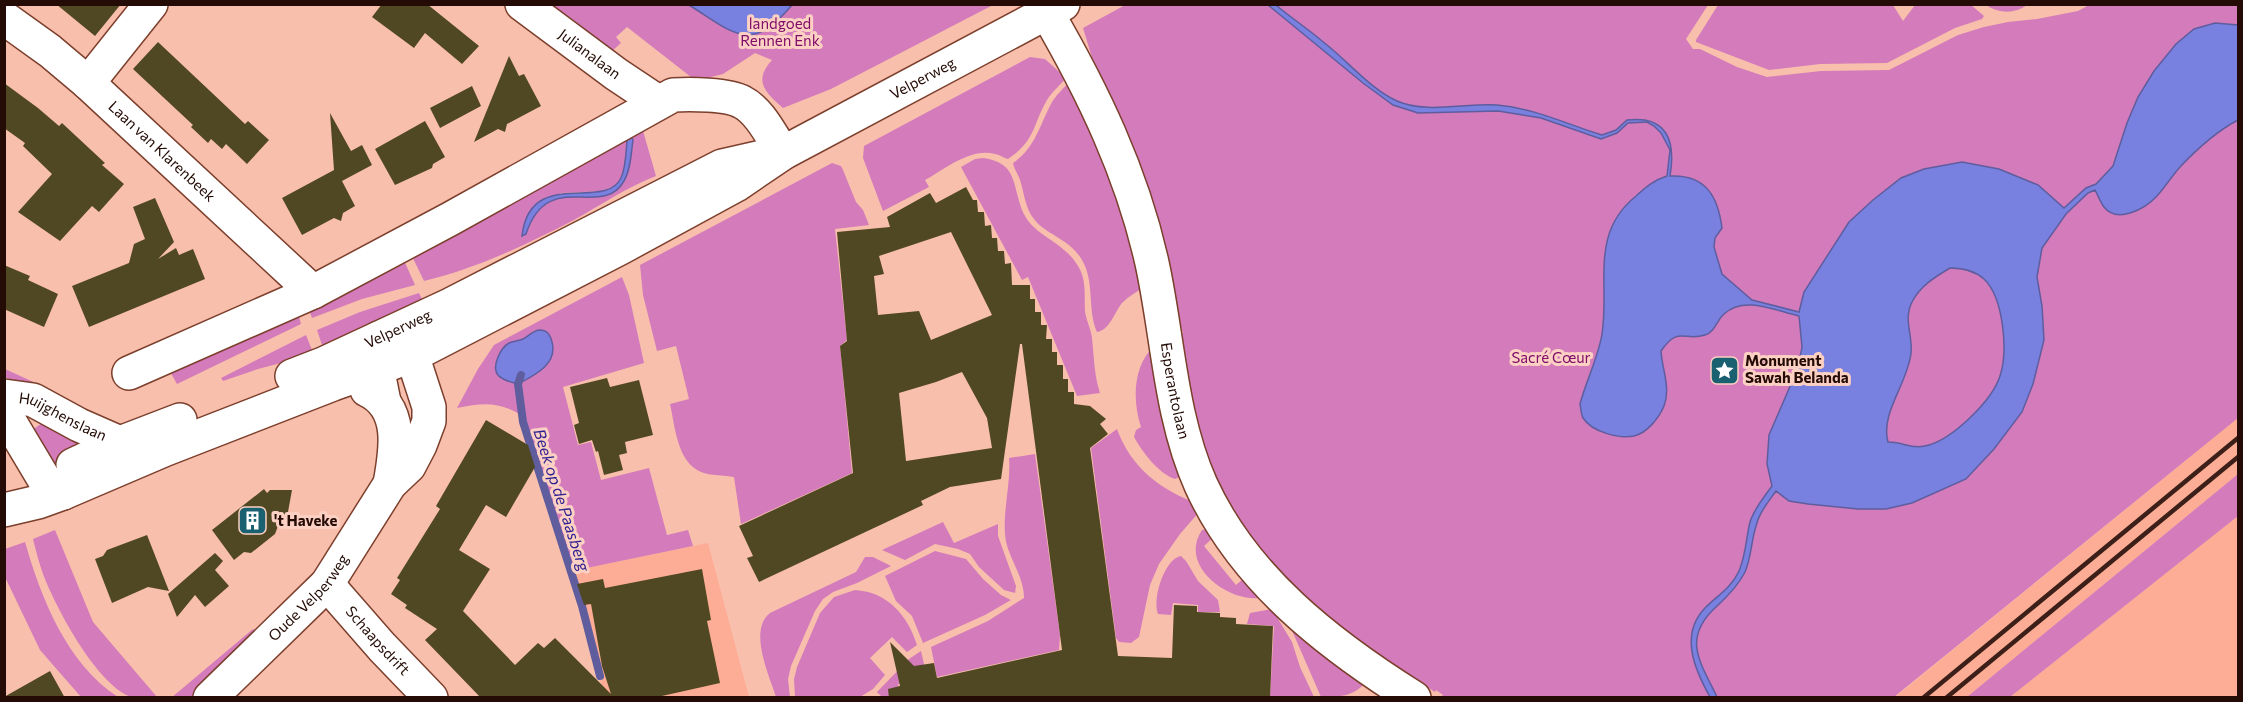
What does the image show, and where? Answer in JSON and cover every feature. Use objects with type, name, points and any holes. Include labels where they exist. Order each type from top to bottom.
[{"type":"street","points":[[88,83],[151,4]]},
{"type":"street","name":"Julianalaan","points":[[522,4],[616,74],[658,102]]},
{"type":"street","name":"Velperweg","points":[[9,508],[38,502],[54,486],[120,443],[323,364],[378,353],[409,357],[643,236],[735,185],[783,153],[1055,9]]},
{"type":"street","name":"Esperantolaan","points":[[1055,9],[1128,179],[1151,261],[1177,407],[1202,488],[1237,546],[1279,596],[1331,640],[1414,698]]},
{"type":"street","name":"Laan van Klarenbeek","points":[[4,18],[50,51],[88,83],[313,292]]},
{"type":"street","points":[[129,373],[313,292],[673,95],[690,94],[742,101],[754,112],[783,153]]},
{"type":"street","name":"Velperweg","points":[[54,486],[166,449],[333,384],[450,306],[722,166],[783,153]]},
{"type":"street","name":"Oude Velperweg","points":[[378,353],[384,402],[394,419],[396,453],[390,484]]},
{"type":"street","name":"Oude Velperweg","points":[[210,698],[327,584],[390,484],[409,466],[429,421],[427,399],[417,370],[409,357]]},
{"type":"street","points":[[333,384],[370,391],[384,402]]},
{"type":"street","name":"Huijghenslaan","points":[[4,396],[33,400],[79,425],[120,443]]},
{"type":"street","name":"Huijghenslaan","points":[[4,412],[54,486]]},
{"type":"street","name":"Schaapsdrift","points":[[327,584],[382,647],[431,698]]},
{"type":"shaded area","points":[[2238,418],[2238,474],[1967,697],[1894,698]]},
{"type":"shaded area","points":[[2238,516],[2238,697],[2010,697]]},
{"type":"shaded area","points":[[708,543],[749,697],[604,697],[583,606],[572,571]]},
{"type":"green space","name":"Sacré Cœur","points":[[1127,4],[1708,5],[1686,39],[1693,49],[1700,49],[1737,67],[1767,77],[1821,71],[1889,70],[1958,35],[2008,22],[2078,11],[2089,5],[2238,5],[2238,418],[1894,697],[1441,697],[1443,695],[1436,690],[1435,692],[1385,661],[1317,609],[1318,607],[1298,591],[1241,523],[1211,469],[1194,410],[1181,334],[1183,333],[1181,327],[1174,329],[1134,165],[1093,61],[1083,28]]},
{"type":"green space","points":[[1970,4],[1984,16],[1982,19],[1955,28],[1887,63],[1820,64],[1769,70],[1696,42],[1718,5],[1893,5],[1903,21],[1915,5]]},
{"type":"green space","name":"landgoed Rennen Enk","points":[[545,5],[993,5],[831,89],[783,108],[771,97],[762,80],[766,67],[772,60],[755,53],[723,74],[707,78],[691,77],[627,27],[616,37],[621,43],[610,53]]},
{"type":"green space","points":[[1986,5],[2027,5],[2007,12]]},
{"type":"green space","points":[[1030,57],[1045,59],[1066,78],[1047,100],[1024,145],[1008,159],[997,154],[986,153],[959,160],[925,180],[929,187],[883,211],[863,158],[864,146]]},
{"type":"green space","points":[[1069,82],[1097,128],[1146,286],[1122,303],[1109,325],[1097,332],[1092,314],[1086,268],[1071,247],[1045,229],[1031,215],[1013,163],[1032,144],[1053,101]]},
{"type":"green space","points":[[641,124],[656,176],[519,247],[444,276],[424,281],[410,252]],"holes":[[[632,138],[629,170],[615,192],[600,196],[562,198],[552,200],[542,206],[533,217],[526,234],[522,236],[529,214],[561,193],[603,191],[616,185],[622,177]]]},
{"type":"green space","points":[[983,158],[1004,166],[1013,179],[1021,206],[1030,223],[1066,251],[1081,271],[1084,282],[1086,318],[1100,393],[1077,396],[1028,277],[1022,280],[961,167],[975,159]]},
{"type":"green space","points":[[832,163],[841,166],[856,202],[863,210],[869,225],[835,229],[847,340],[840,346],[852,473],[741,524],[734,477],[701,472],[687,460],[678,443],[670,404],[689,399],[676,346],[657,351],[643,295],[640,265]]},
{"type":"green space","points":[[402,256],[415,285],[362,299],[312,318],[307,304]]},
{"type":"green space","points":[[622,277],[629,295],[644,363],[563,387],[578,445],[591,442],[601,480],[649,468],[667,535],[688,530],[693,546],[572,571],[521,415],[505,407],[490,404],[457,408],[494,345]],"holes":[[[545,330],[510,382],[508,344],[525,338],[534,331]]]},
{"type":"green space","points":[[419,293],[427,309],[324,351],[317,330],[360,312]]},
{"type":"green space","points":[[297,309],[301,324],[177,384],[168,368]]},
{"type":"green space","points":[[306,335],[314,355],[297,362],[281,363],[223,381],[221,378]]},
{"type":"green space","points":[[1155,345],[1182,476],[1175,479],[1152,462],[1134,437],[1136,430],[1141,427],[1136,406],[1136,383],[1142,362]]},
{"type":"green space","points":[[5,369],[51,390],[44,395],[5,377]]},
{"type":"green space","points":[[50,417],[88,436],[57,465],[41,453],[27,434]]},
{"type":"green space","points":[[1117,429],[1130,455],[1149,476],[1172,492],[1198,504],[1200,511],[1159,564],[1150,585],[1139,637],[1131,643],[1119,642],[1116,638],[1091,448]]},
{"type":"green space","points":[[1035,454],[1060,635],[1059,650],[937,677],[931,647],[988,621],[1024,598],[1021,581],[1008,550],[1005,534],[1009,458]]},
{"type":"green space","points":[[2238,474],[2238,516],[2010,697],[1967,697]]},
{"type":"green space","points":[[943,522],[954,543],[998,524],[998,536],[1016,586],[1015,593],[1004,590],[979,567],[970,554],[958,549],[935,544],[905,560],[882,550]]},
{"type":"green space","points":[[1208,529],[1217,534],[1204,546],[1236,585],[1250,573],[1260,598],[1247,598],[1221,588],[1201,568],[1196,556],[1196,543],[1202,530]]},
{"type":"green space","points":[[55,530],[93,622],[157,697],[134,698],[120,691],[93,663],[68,626],[49,589],[33,539]]},
{"type":"green space","points":[[25,542],[48,607],[70,648],[84,667],[118,697],[81,697],[40,650],[5,577],[5,549]]},
{"type":"green space","points":[[935,551],[966,559],[983,579],[1001,595],[1011,600],[985,615],[923,643],[912,616],[896,601],[885,576]]},
{"type":"green space","points":[[1181,556],[1198,581],[1218,600],[1220,612],[1198,612],[1198,605],[1173,603],[1171,615],[1158,614],[1157,599],[1161,581],[1169,564]]},
{"type":"green space","points":[[865,557],[873,557],[891,566],[833,592],[823,599],[815,611],[791,666],[788,679],[790,697],[776,697],[760,641],[764,621],[770,613],[856,572]]},
{"type":"green space","points":[[855,590],[877,595],[895,607],[908,624],[917,645],[907,652],[892,637],[870,658],[885,675],[873,689],[860,697],[795,697],[794,679],[797,667],[820,613],[834,597]]},
{"type":"green space","points":[[1272,609],[1292,642],[1300,667],[1314,697],[1270,697],[1274,626],[1247,624],[1250,613]]},
{"type":"green space","points":[[1290,626],[1365,683],[1350,694],[1321,697]]},
{"type":"green space","points":[[253,629],[256,632],[195,697],[171,698]]},
{"type":"green space","points":[[921,651],[927,677],[898,684],[900,697],[882,697],[877,692],[909,659]]},
{"type":"water","points":[[689,5],[792,5],[765,30],[753,34],[742,34],[718,24]]},
{"type":"water","points":[[1268,5],[1276,5],[1331,48],[1377,89],[1409,105],[1511,107],[1537,113],[1602,135],[1616,130],[1627,120],[1641,120],[1660,126],[1670,142],[1672,163],[1670,176],[1693,179],[1701,183],[1713,197],[1722,228],[1715,238],[1714,247],[1722,274],[1752,300],[1799,312],[1804,292],[1849,222],[1901,178],[1924,169],[1962,162],[1999,169],[2038,185],[2064,208],[2086,188],[2096,184],[2113,166],[2138,97],[2154,71],[2176,44],[2194,29],[2215,23],[2238,25],[2238,120],[2222,129],[2200,147],[2180,167],[2157,196],[2145,206],[2131,213],[2116,214],[2104,207],[2095,190],[2088,193],[2066,214],[2042,248],[2037,277],[2044,340],[2033,384],[2022,412],[1994,449],[1966,479],[1912,503],[1886,509],[1858,509],[1789,501],[1776,491],[1758,519],[1745,572],[1732,591],[1705,619],[1699,630],[1697,651],[1717,697],[1710,697],[1699,676],[1692,653],[1693,630],[1697,618],[1705,608],[1736,577],[1743,559],[1752,517],[1772,486],[1767,464],[1769,435],[1798,368],[1802,347],[1799,316],[1760,306],[1741,306],[1732,308],[1724,314],[1714,329],[1705,335],[1677,336],[1661,351],[1667,392],[1664,406],[1656,420],[1643,432],[1634,436],[1614,435],[1599,431],[1583,418],[1580,404],[1602,334],[1604,260],[1607,243],[1612,226],[1621,211],[1647,187],[1667,176],[1670,150],[1661,133],[1647,122],[1628,123],[1617,133],[1601,139],[1541,118],[1498,111],[1418,113],[1393,105]],"holes":[[[1950,268],[1968,270],[1984,279],[1996,299],[2004,340],[2000,376],[1996,386],[1980,407],[1960,427],[1939,441],[1918,447],[1888,442],[1888,420],[1911,353],[1909,309],[1915,296],[1933,278]]]},
{"type":"water","points":[[631,137],[633,140],[628,171],[624,181],[614,192],[602,196],[561,198],[548,203],[536,214],[526,234],[522,236],[528,215],[539,202],[553,196],[600,192],[612,187],[623,174],[627,140]]},
{"type":"water","points":[[539,330],[549,335],[553,350],[552,357],[544,368],[518,384],[499,376],[496,363],[504,347]]},
{"type":"building","points":[[56,4],[121,4],[95,36]]},
{"type":"building","points":[[382,4],[427,4],[479,46],[462,64],[425,33],[414,48],[372,17]]},
{"type":"building","points":[[158,42],[245,124],[248,121],[269,140],[247,164],[226,144],[222,149],[211,139],[208,143],[191,127],[193,125],[133,69]]},
{"type":"building","points":[[509,56],[519,76],[524,74],[541,106],[507,124],[505,132],[498,129],[474,142]]},
{"type":"building","points":[[4,83],[59,126],[62,123],[105,163],[102,165],[124,184],[99,212],[92,206],[60,241],[18,212],[52,174],[23,146],[25,143],[4,128]]},
{"type":"building","points":[[472,86],[481,106],[440,128],[430,108]]},
{"type":"building","points":[[330,113],[351,151],[362,145],[372,165],[342,181],[355,206],[343,213],[341,221],[334,218],[302,235],[282,198],[334,170]]},
{"type":"building","points":[[425,121],[445,157],[433,164],[432,168],[395,185],[375,149]]},
{"type":"building","points":[[966,187],[973,200],[977,200],[978,212],[984,212],[985,226],[991,225],[992,238],[997,238],[998,251],[1004,251],[1005,264],[1011,263],[1012,285],[1030,285],[1030,299],[1035,299],[1035,312],[1041,312],[1041,325],[1047,325],[1046,339],[1052,339],[1052,352],[1057,352],[1057,365],[1063,365],[1063,379],[1068,379],[1068,392],[1074,392],[1074,404],[1090,406],[1106,419],[1100,424],[1108,434],[1090,448],[1118,656],[1172,658],[1174,605],[1197,606],[1197,612],[1220,613],[1220,617],[1236,618],[1236,624],[1273,626],[1270,698],[889,698],[888,689],[900,686],[890,642],[914,666],[934,663],[937,678],[1062,650],[1022,344],[1020,344],[1001,479],[950,487],[921,501],[923,505],[759,582],[747,558],[753,556],[739,526],[853,473],[840,346],[847,341],[837,232],[890,227],[887,217],[930,193],[936,203]],"holes":[[[951,232],[992,315],[931,340],[919,311],[878,315],[874,276],[884,274],[879,256]],[[962,372],[987,418],[992,448],[906,461],[899,393]]]},
{"type":"building","points":[[155,198],[174,242],[158,259],[176,248],[179,255],[193,249],[205,279],[89,327],[72,286],[129,263],[134,244],[145,239],[133,207]]},
{"type":"building","points":[[4,265],[30,276],[28,280],[58,294],[44,327],[4,309]]},
{"type":"building","points":[[607,378],[610,387],[639,380],[653,435],[625,442],[627,453],[619,455],[623,470],[604,475],[598,451],[596,452],[592,440],[579,444],[574,425],[579,423],[570,387]]},
{"type":"building","points":[[486,420],[528,445],[535,467],[506,517],[486,505],[459,550],[490,569],[463,611],[515,665],[538,643],[544,648],[555,638],[611,694],[602,666],[591,604],[584,605],[577,584],[603,579],[605,588],[702,569],[711,620],[707,621],[720,683],[653,698],[481,698],[425,640],[437,629],[405,608],[407,605],[391,594],[400,580],[397,578],[440,509],[436,506]]},
{"type":"building","name":"'t Haveke","points":[[264,489],[267,493],[270,490],[292,490],[288,512],[284,515],[287,519],[278,526],[275,534],[251,553],[244,552],[234,560],[212,530]]},
{"type":"building","points":[[147,535],[169,591],[148,587],[112,603],[95,559],[103,556],[107,550]]},
{"type":"building","points":[[215,553],[223,561],[215,570],[229,586],[205,607],[195,595],[177,617],[168,594]]},
{"type":"building","points":[[50,671],[65,698],[4,698],[4,697]]},
{"type":"waterway","name":"Beek op de Paasberg","points":[[521,375],[518,384],[523,422],[582,606],[600,676]]},
{"type":"railway","points":[[1923,698],[2238,438]]},
{"type":"railway","points":[[1946,698],[2238,457]]},
{"type":"place","name":"Monument Sawah Belanda","points":[[1724,370]]},
{"type":"place","name":"'t Haveke","points":[[253,521]]}]
